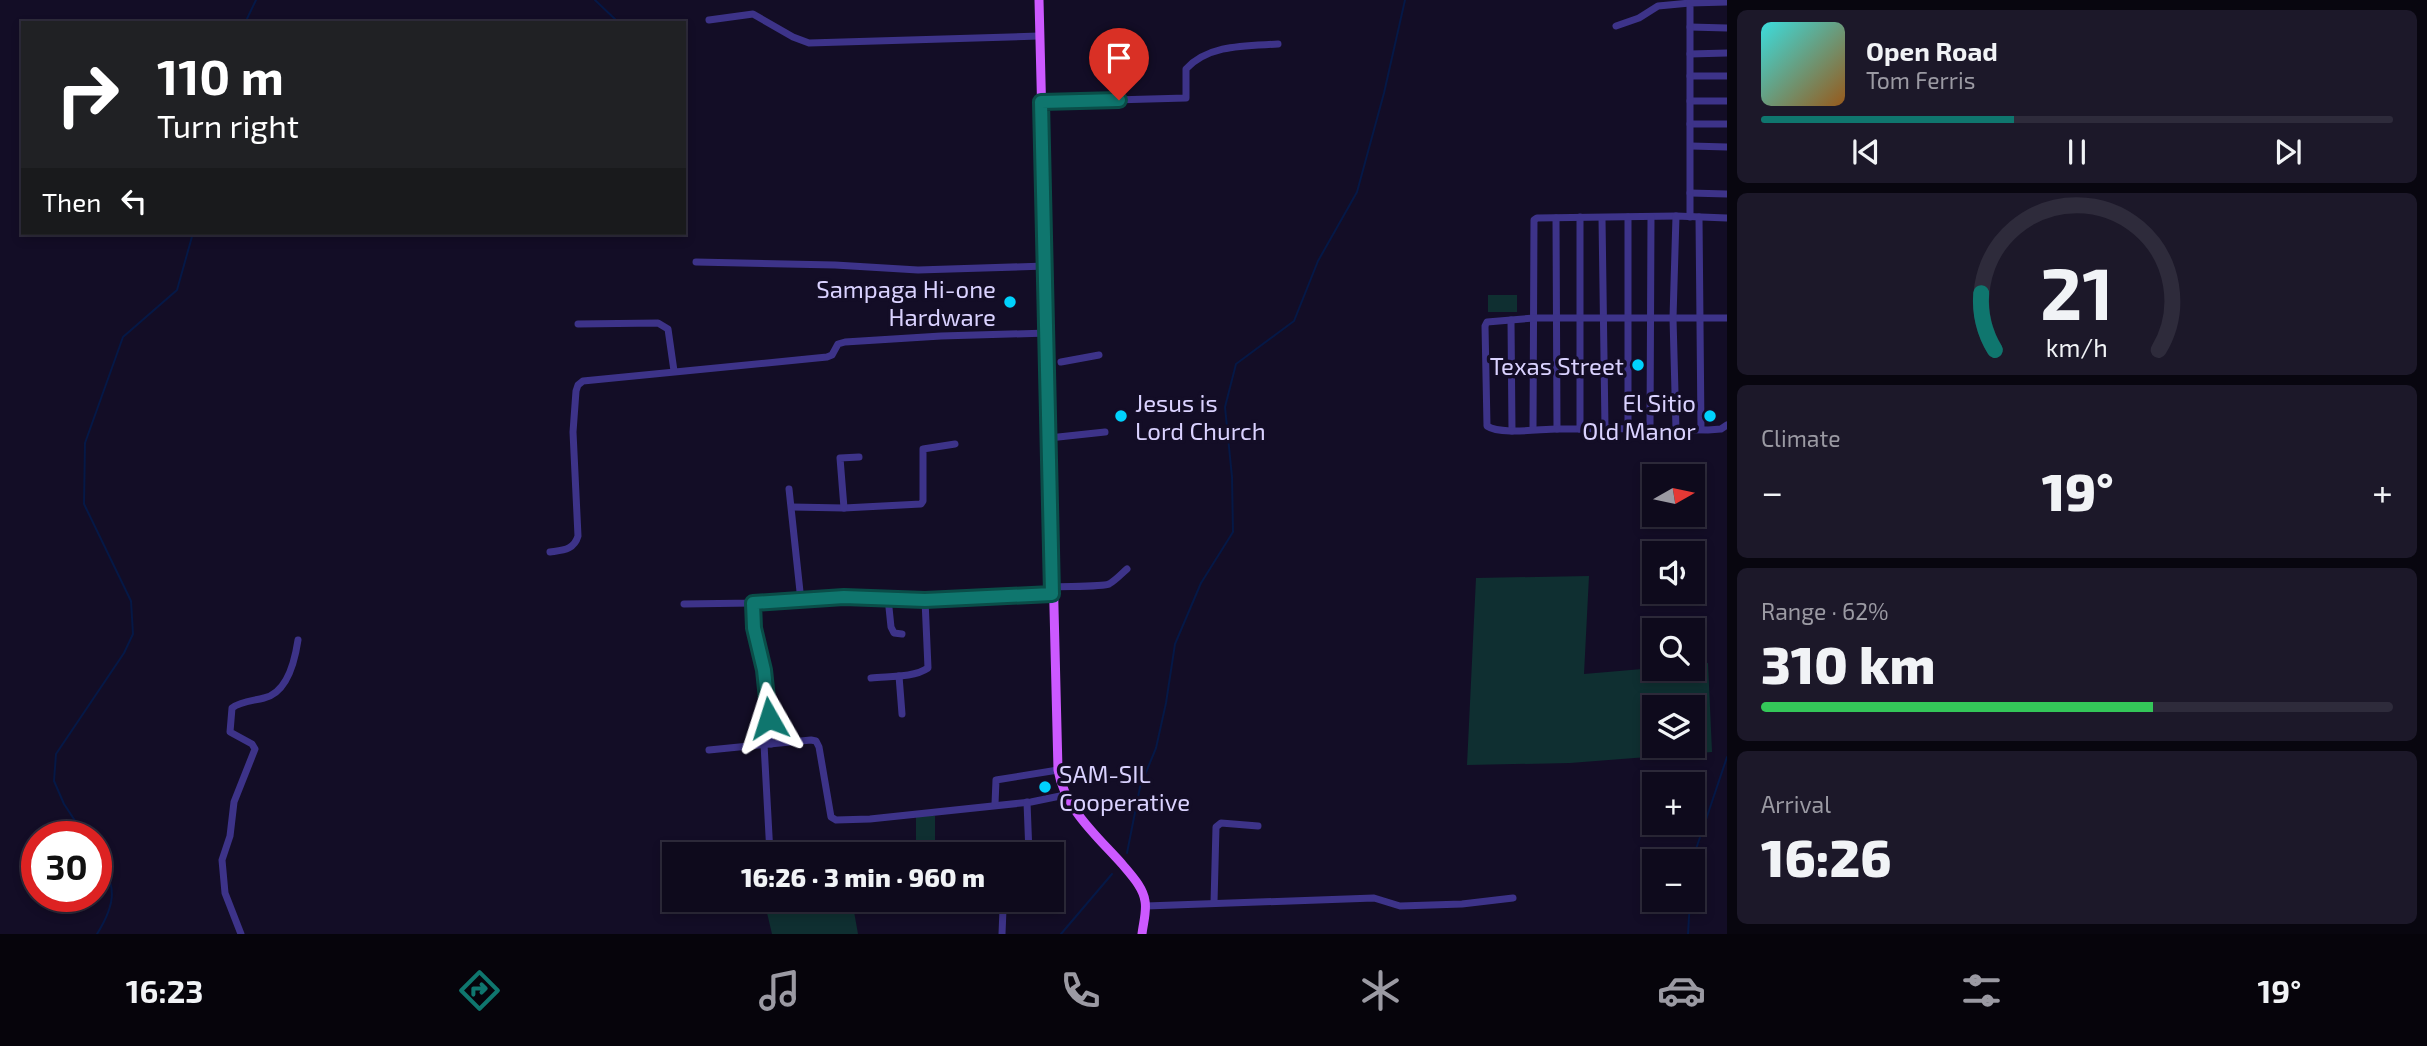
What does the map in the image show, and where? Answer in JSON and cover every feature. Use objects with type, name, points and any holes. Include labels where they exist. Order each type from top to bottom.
[{"type":"main road","points":[[1039,0],[1048,333],[1055,362],[1049,438],[1058,770],[1065,795],[1075,811],[1139,885],[1146,906],[1142,934]]},
{"type":"street","points":[[1616,26],[1639,18],[1658,6],[1727,2]]},
{"type":"street","points":[[1690,3],[1690,217]]},
{"type":"street","points":[[709,20],[752,14],[808,43],[1039,36]]},
{"type":"street","points":[[1690,27],[1727,28]]},
{"type":"street","points":[[1041,102],[1186,98],[1186,69],[1193,61],[1225,48],[1278,44]]},
{"type":"street","points":[[1690,54],[1727,53]]},
{"type":"street","points":[[1690,76],[1727,76]]},
{"type":"street","points":[[1690,102],[1727,101]]},
{"type":"street","points":[[1690,124],[1727,124]]},
{"type":"street","points":[[1691,146],[1727,147]]},
{"type":"street","points":[[1690,193],[1727,194]]},
{"type":"street","points":[[1676,216],[1673,318],[1676,430]]},
{"type":"street","points":[[1580,217],[1580,429]]},
{"type":"street","points":[[1628,217],[1628,429]]},
{"type":"street","points":[[1650,429],[1651,217]]},
{"type":"street","points":[[1699,217],[1701,429]]},
{"type":"street","points":[[1533,429],[1532,224],[1537,218],[1727,218]]},
{"type":"street","points":[[1556,218],[1557,429]]},
{"type":"street","points":[[1602,218],[1605,428]]},
{"type":"street","points":[[696,262],[918,270],[1046,266]]},
{"type":"street","points":[[1727,320],[1698,317],[1534,318],[1492,321],[1485,326],[1487,426],[1493,430],[1676,430],[1721,429],[1727,425]]},
{"type":"street","points":[[1511,320],[1512,431]]},
{"type":"street","points":[[578,324],[664,325],[668,329],[674,371]]},
{"type":"street","points":[[550,552],[570,548],[576,543],[578,536],[573,432],[578,385],[583,381],[827,357],[832,355],[838,344],[845,342],[1048,333]]},
{"type":"street","points":[[1055,362],[1099,355]]},
{"type":"street","points":[[1049,438],[1105,432]]},
{"type":"street","points":[[792,508],[921,503],[922,449],[955,444]]},
{"type":"street","points":[[844,508],[840,458],[859,457]]},
{"type":"street","points":[[789,489],[801,601]]},
{"type":"street","points":[[684,604],[801,601],[844,597],[925,600],[1052,591],[1084,584],[1109,584],[1127,569]]},
{"type":"street","points":[[888,598],[891,627],[894,633],[902,634]]},
{"type":"street","points":[[871,678],[899,676],[928,668],[925,600]]},
{"type":"street","points":[[753,603],[756,643],[764,670],[770,842]]},
{"type":"street","points":[[241,934],[225,893],[222,860],[230,836],[234,802],[255,749],[252,744],[230,732],[232,708],[237,704],[276,693],[296,656],[298,640]]},
{"type":"street","points":[[899,676],[902,714]]},
{"type":"street","points":[[709,750],[816,741],[831,817],[836,820],[870,819],[1027,802],[1065,795]]},
{"type":"street","points":[[995,804],[996,780],[1058,770]]},
{"type":"street","points":[[1027,802],[1028,842]]},
{"type":"street","points":[[1214,903],[1216,827],[1221,823],[1258,826]]},
{"type":"street","points":[[1146,906],[1374,898],[1400,906],[1462,904],[1513,898]]},
{"type":"street","points":[[1002,934],[1003,912]]},
{"type":"green space","points":[[1488,295],[1517,295],[1517,312],[1488,312]]},
{"type":"green space","points":[[1589,576],[1584,674],[1642,669],[1642,681],[1705,681],[1705,663],[1708,663],[1712,752],[1705,753],[1705,695],[1642,695],[1642,757],[1570,763],[1467,765],[1476,578]]},
{"type":"green space","points":[[916,816],[935,816],[935,842],[916,842]]},
{"type":"green space","points":[[767,912],[854,912],[858,934],[772,934]]},
{"type":"waterway","points":[[246,21],[256,0]]},
{"type":"waterway","points":[[595,0],[617,21]]},
{"type":"waterway","points":[[1127,853],[1140,787],[1156,748],[1175,644],[1201,583],[1233,532],[1232,477],[1225,407],[1236,364],[1294,321],[1318,261],[1357,192],[1384,93],[1405,0]]},
{"type":"waterway","points":[[75,821],[54,781],[56,754],[124,653],[133,634],[131,601],[84,504],[85,443],[123,337],[177,290],[192,235]]},
{"type":"waterway","points":[[1696,849],[1727,757]]},
{"type":"waterway","points":[[1061,934],[1112,874]]},
{"type":"waterway","points":[[97,934],[108,912]]},
{"type":"waterway","points":[[1688,934],[1689,912]]},
{"type":"place","name":"Sampaga Hi-one Hardware","points":[[1010,302]]},
{"type":"place","name":"Texas Street","points":[[1638,365]]},
{"type":"place","name":"Jesus is Lord Church","points":[[1121,416]]},
{"type":"place","name":"El Sitio Old Manor","points":[[1710,416]]},
{"type":"place","name":"SAM-SIL Cooperative","points":[[1045,787]]},
{"type":"route","points":[[769,718],[764,670],[756,643],[753,603],[844,597],[925,600],[992,599],[1052,594],[1041,102],[1119,100]]}]
